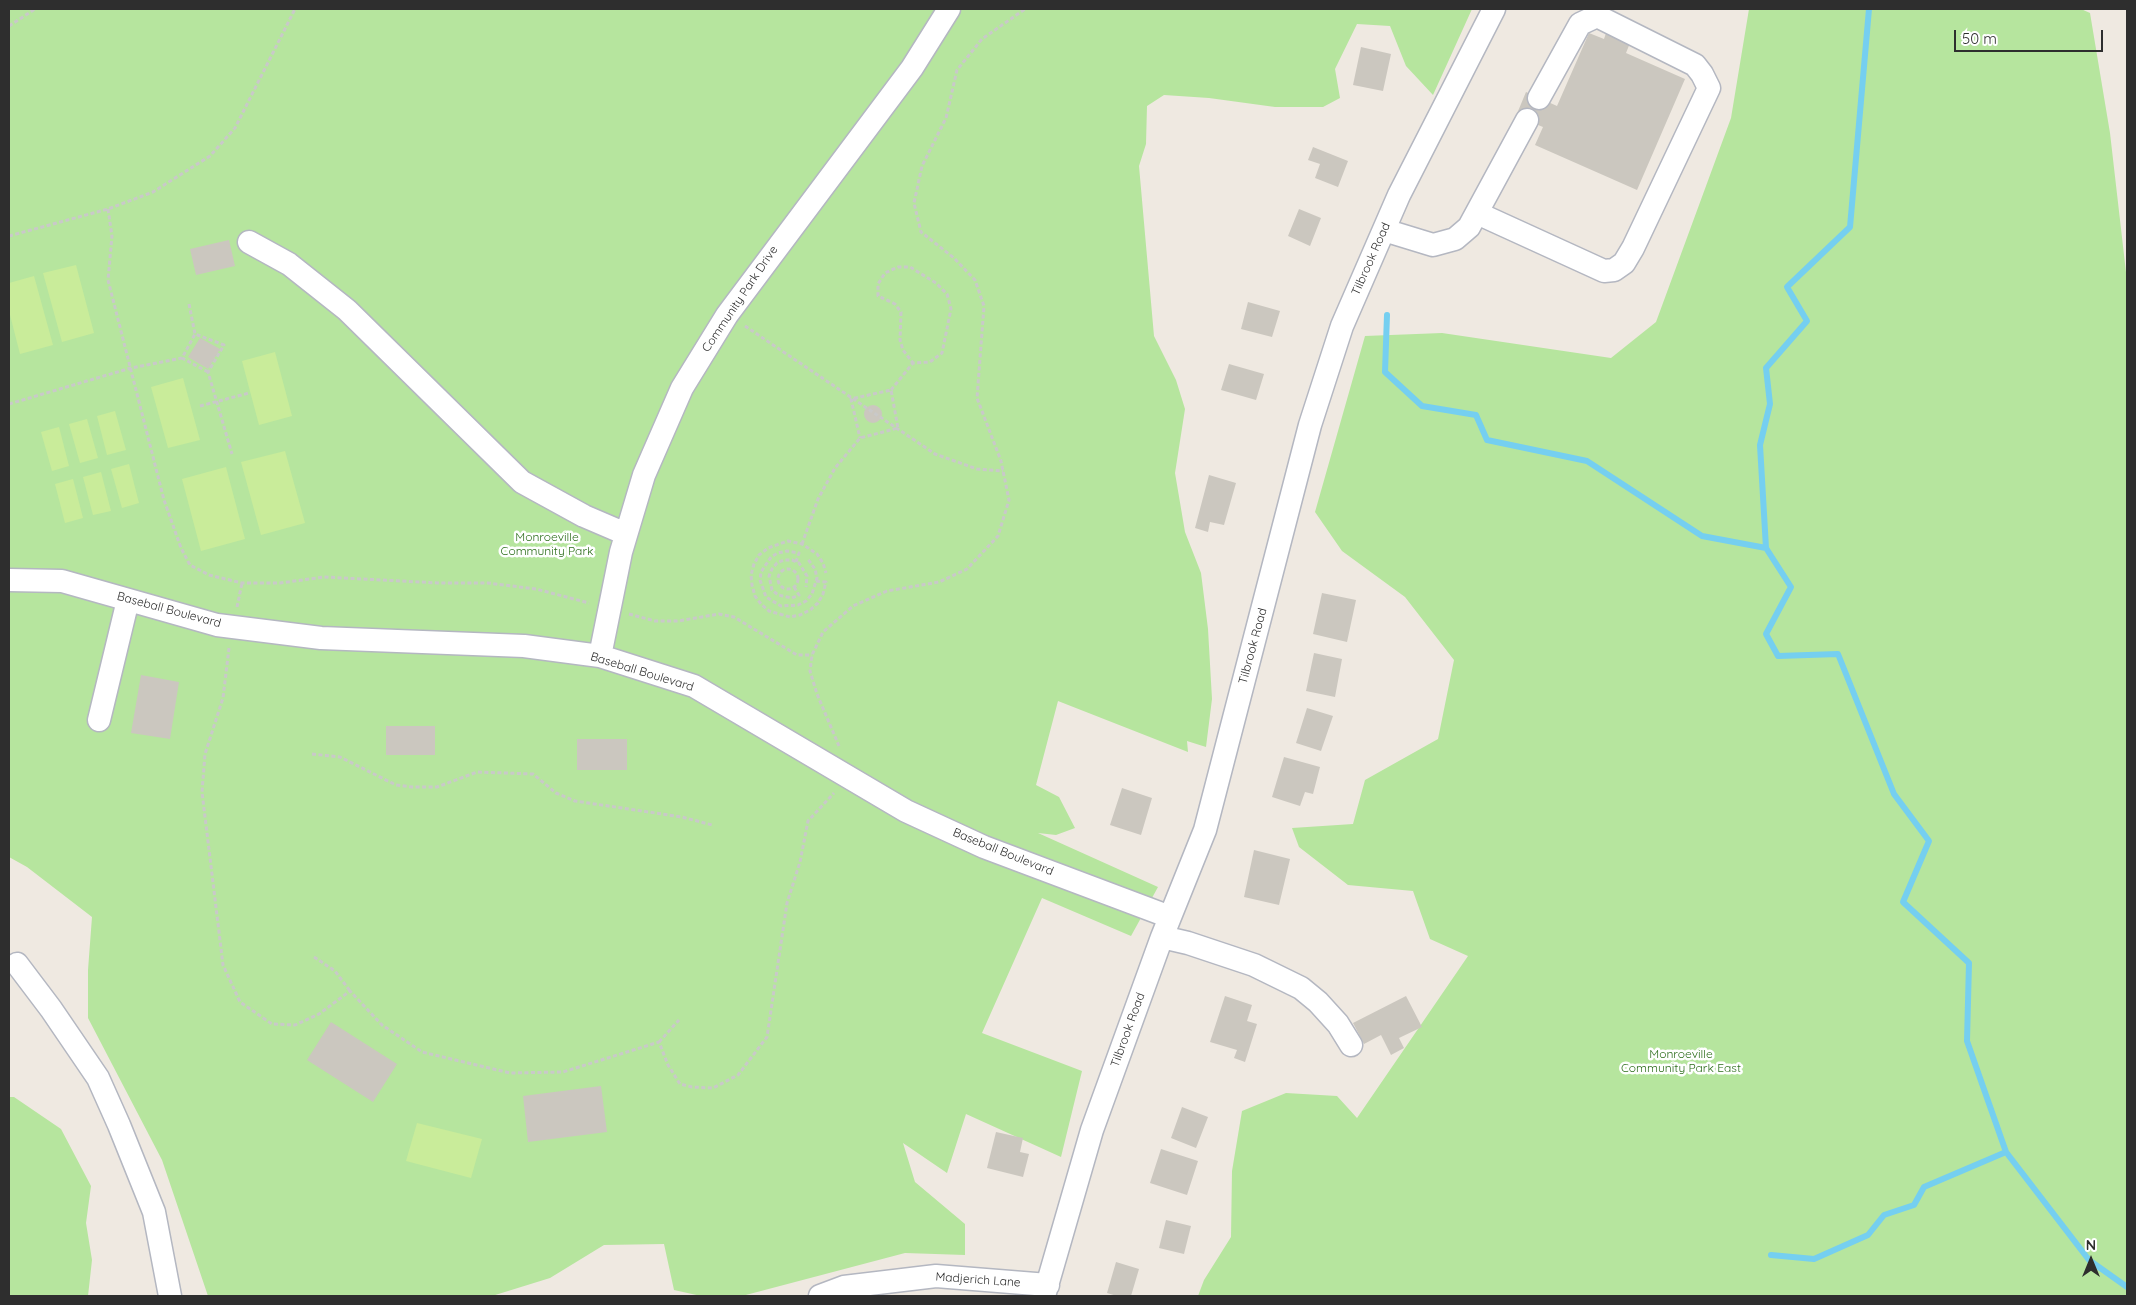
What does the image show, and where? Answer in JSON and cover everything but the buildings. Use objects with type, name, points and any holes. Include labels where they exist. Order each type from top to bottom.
[{"type":"street","name":"Community Park Drive","points":[[600,656],[626,534],[644,475],[682,388],[726,315],[912,68],[948,9]]},
{"type":"street","name":"Tilbrook Road","points":[[1046,1291],[1092,1130],[1166,927],[1205,830],[1310,425],[1342,326],[1399,195],[1494,9]]},
{"type":"street","points":[[1477,213],[1604,271],[1614,270],[1624,263],[1633,248],[1709,88],[1702,74],[1694,65],[1597,16],[1580,24],[1539,98]]},
{"type":"street","points":[[1384,230],[1434,245],[1456,239],[1469,227],[1527,120]]},
{"type":"street","points":[[249,242],[289,264],[347,310],[522,482],[584,516],[626,534]]},
{"type":"street","name":"Baseball Boulevard","points":[[9,580],[62,581],[217,625],[232,627],[321,638],[524,646],[600,656],[694,686],[906,811],[1166,927],[1188,943],[1246,962],[1281,977],[1301,988],[1318,1002],[1338,1024],[1350,1045]]},
{"type":"street","points":[[99,720],[128,600]]},
{"type":"street","points":[[17,964],[51,1009],[101,1086],[154,1212],[170,1296]]},
{"type":"street","name":"Madjerich Lane","points":[[820,1296],[844,1287],[936,1276],[1046,1291]]},
{"type":"path","points":[[9,26],[35,9]]},
{"type":"path","points":[[9,236],[108,209],[153,192],[210,156],[235,128],[295,9]]},
{"type":"path","points":[[659,1042],[668,1065],[680,1084],[692,1087],[713,1088],[738,1075],[767,1038],[787,903],[800,862],[808,821],[838,790],[841,773],[839,746],[816,694],[810,671],[812,655],[823,632],[853,606],[886,591],[939,582],[967,569],[998,536],[1009,500],[1000,461],[977,398],[984,306],[975,280],[954,258],[921,232],[914,202],[922,166],[946,118],[957,70],[982,40],[1025,9]]},
{"type":"path","points":[[108,209],[112,236],[108,280],[164,500],[181,548],[190,565],[210,575],[242,584],[280,583],[324,577],[439,584],[488,584],[536,589],[655,622],[678,621],[719,614],[734,617],[797,654],[812,655]]},
{"type":"path","points":[[851,399],[891,390],[913,363],[930,362],[942,353],[951,309],[947,294],[936,282],[910,267],[898,267],[884,273],[878,284],[878,296],[895,304],[901,312],[900,340],[903,350],[913,363]]},
{"type":"path","points":[[182,358],[195,334],[189,304]]},
{"type":"path","points":[[726,315],[935,454],[977,469],[1002,471]]},
{"type":"path","points":[[195,334],[224,345],[208,372],[232,454]]},
{"type":"path","points":[[9,404],[131,368],[182,358],[208,372]]},
{"type":"path","points":[[891,390],[898,428]]},
{"type":"path","points":[[200,406],[249,393]]},
{"type":"path","points":[[851,399],[860,438]]},
{"type":"path","points":[[802,544],[818,499],[835,468],[860,438],[898,428]]},
{"type":"path","points":[[816,582],[826,582],[823,594],[810,610],[800,615],[784,616],[769,611],[755,596],[751,575],[759,555],[768,548],[788,542],[802,544],[816,554],[823,563],[826,573]]},
{"type":"path","points":[[796,562],[799,553],[787,551],[771,557],[765,564],[760,580],[766,597],[781,606],[798,605],[806,601],[812,594],[816,582],[815,569],[807,558]]},
{"type":"path","points":[[794,587],[799,595],[792,598],[778,595],[772,590],[769,576],[777,563],[784,560],[796,562],[804,569],[807,576],[806,587]]},
{"type":"path","points":[[792,570],[796,574],[797,584],[794,587],[789,589],[780,586],[778,580],[782,572],[792,570]]},
{"type":"path","points":[[242,584],[232,627],[223,698],[205,754],[202,792],[223,965],[240,1002],[272,1024],[295,1025],[319,1014],[350,990]]},
{"type":"path","points":[[312,754],[340,757],[396,785],[412,787],[437,788],[477,772],[534,774],[556,793],[575,801],[682,817],[712,825]]},
{"type":"path","points":[[314,957],[335,971],[382,1025],[422,1052],[510,1073],[563,1072],[659,1042],[679,1020]]},
{"type":"green space","name":"Monroeville Community Park","points":[[9,9],[1472,9],[1433,95],[1406,66],[1390,26],[1357,24],[1335,69],[1340,98],[1323,107],[1275,107],[1209,98],[1164,95],[1147,106],[1146,144],[1139,166],[1154,336],[1176,380],[1185,409],[1175,473],[1185,532],[1201,573],[1208,629],[1212,699],[1206,747],[1187,741],[1188,752],[1058,701],[1036,785],[1059,797],[1075,828],[1056,835],[1038,833],[1158,887],[1131,936],[1042,898],[982,1033],[1082,1071],[1061,1157],[966,1114],[947,1173],[903,1143],[915,1182],[965,1224],[965,1255],[905,1253],[742,1296],[701,1296],[674,1290],[664,1244],[604,1245],[550,1278],[492,1296],[208,1296],[162,1160],[88,1018],[88,970],[92,917],[27,867],[9,857]]},
{"type":"green space","name":"Monroeville Community Park East","points":[[1749,9],[2081,9],[2090,13],[2110,133],[2127,281],[2127,1296],[1198,1296],[1204,1280],[1231,1237],[1232,1171],[1242,1111],[1286,1093],[1337,1096],[1357,1118],[1468,956],[1430,939],[1413,891],[1348,885],[1299,847],[1292,828],[1353,824],[1365,780],[1438,739],[1454,660],[1405,597],[1342,551],[1315,512],[1365,336],[1442,333],[1611,358],[1656,322],[1731,118]]},
{"type":"green space","points":[[76,265],[94,333],[62,342],[43,273]]},
{"type":"green space","points":[[34,276],[53,345],[20,354],[9,311],[9,283]]},
{"type":"green space","points":[[275,352],[292,416],[259,425],[242,361]]},
{"type":"green space","points":[[183,378],[200,440],[168,448],[151,387]]},
{"type":"green space","points":[[115,411],[126,450],[107,455],[97,416]]},
{"type":"green space","points":[[87,419],[98,458],[80,463],[69,424]]},
{"type":"green space","points":[[59,427],[69,466],[52,471],[41,432]]},
{"type":"green space","points":[[285,451],[305,523],[261,535],[241,462]]},
{"type":"green space","points":[[129,464],[139,503],[122,508],[111,469]]},
{"type":"green space","points":[[226,467],[245,539],[201,551],[182,479]]},
{"type":"green space","points":[[101,472],[111,511],[93,515],[83,477]]},
{"type":"green space","points":[[73,479],[83,518],[65,523],[55,484]]},
{"type":"green space","points":[[9,1097],[14,1097],[61,1129],[91,1186],[86,1223],[92,1260],[88,1296],[9,1296]]},
{"type":"green space","points":[[417,1123],[482,1139],[471,1178],[406,1161]]},
{"type":"waterway","points":[[1869,9],[1850,227],[1787,287],[1807,321],[1766,368],[1770,404],[1760,445],[1766,548],[1791,587],[1766,634],[1778,656],[1838,654],[1894,794],[1929,841],[1903,902],[1969,963],[1967,1041],[2006,1152],[2089,1260],[2127,1287]]},
{"type":"waterway","points":[[1387,315],[1385,372],[1422,406],[1476,415],[1487,440],[1587,461],[1702,536],[1766,548]]},
{"type":"waterway","points":[[1771,1255],[1814,1259],[1868,1235],[1884,1215],[1914,1205],[1924,1187],[2006,1152]]}]
